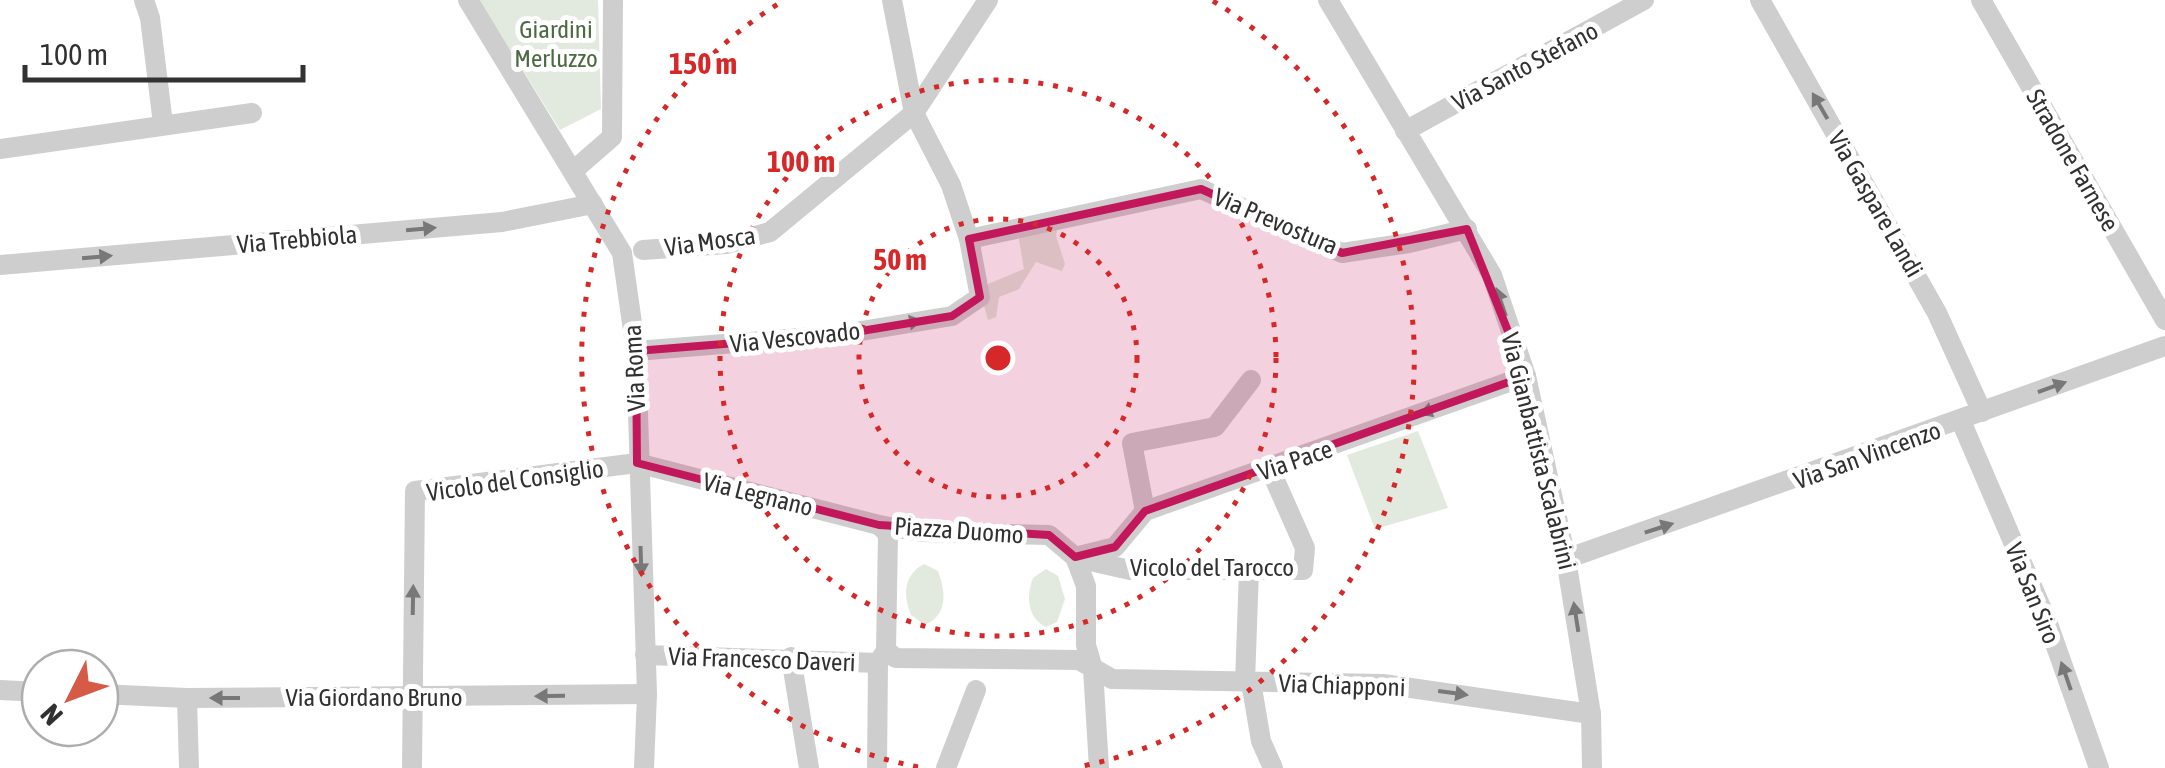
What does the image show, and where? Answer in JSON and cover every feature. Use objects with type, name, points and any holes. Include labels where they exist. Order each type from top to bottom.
[{"type":"street","points":[[144,0],[150,18],[163,124]]},
{"type":"street","name":"Via Roma","points":[[468,0],[622,253],[636,350],[647,694],[644,768]]},
{"type":"street","points":[[573,171],[612,137],[614,0]]},
{"type":"street","points":[[892,0],[914,113],[951,185],[969,239]]},
{"type":"street","name":"Via Mosca","points":[[643,250],[726,244],[770,232],[914,113],[988,0]]},
{"type":"street","name":"Via Gianbattista Scalabrini","points":[[1328,0],[1492,275],[1526,376],[1566,559],[1591,714],[1592,768]]},
{"type":"street","name":"Via Santo Stefano","points":[[1405,131],[1644,0]]},
{"type":"street","name":"Via Gaspare Landi","points":[[1760,0],[1937,312],[1982,412]]},
{"type":"street","name":"Stradone Farnese","points":[[1981,0],[2165,320]]},
{"type":"street","points":[[0,148],[252,113]]},
{"type":"street","name":"Via Prevostura","points":[[969,239],[1202,189],[1342,253],[1409,244],[1467,228]]},
{"type":"street","name":"Via Trebbiola","points":[[0,265],[502,222],[593,204]]},
{"type":"street","name":"Via Vescovado","points":[[636,350],[837,335],[952,316],[980,297],[969,239]]},
{"type":"street","name":"Via San Vincenzo","points":[[1566,559],[2165,346]]},
{"type":"street","name":"Via Pace","points":[[1074,557],[1115,547],[1145,512],[1526,376]]},
{"type":"street","points":[[1145,512],[1132,443],[1216,427],[1251,380]]},
{"type":"street","name":"Via San Siro","points":[[1961,421],[2046,621],[2098,768]]},
{"type":"street","name":"Via Legnano","points":[[637,463],[879,525]]},
{"type":"street","name":"Vicolo del Consiglio","points":[[412,698],[415,492],[637,463]]},
{"type":"street","name":"Vicolo del Tarocco","points":[[1074,557],[1130,570],[1303,570],[1307,564],[1291,513],[1270,470]]},
{"type":"street","name":"Piazza Duomo","points":[[879,525],[921,532],[1049,535],[1074,557]]},
{"type":"street","name":"Piazza Duomo","points":[[876,768],[888,534],[879,525]]},
{"type":"street","points":[[1074,557],[1086,586],[1086,645],[1093,669],[1099,768]]},
{"type":"street","points":[[1249,570],[1248,682],[1261,741],[1274,768]]},
{"type":"street","name":"Via Francesco Daveri","points":[[646,655],[882,657]]},
{"type":"street","points":[[791,657],[808,768]]},
{"type":"street","points":[[882,657],[980,674],[1079,660],[1093,669]]},
{"type":"street","name":"Via Chiapponi","points":[[1093,669],[1112,679],[1383,684],[1591,714]]},
{"type":"street","points":[[946,768],[980,674]]},
{"type":"street","name":"Via Giordano Bruno","points":[[120,695],[412,698],[647,694]]},
{"type":"street","points":[[188,698],[189,768]]},
{"type":"street","points":[[412,698],[412,768]]},
{"type":"highlighted area","points":[[1201,189],[1342,253],[1467,229],[1526,376],[1145,511],[1115,547],[1075,557],[1049,535],[879,525],[637,463],[636,351],[837,335],[952,316],[980,297],[969,239]]},
{"type":"green space","name":"Giardini Merluzzo","points":[[479,0],[598,0],[601,109],[560,130]]},
{"type":"green space","points":[[1058,224],[1056,236],[1065,264],[1062,271],[1036,262],[1019,289],[999,297],[996,317],[988,320],[982,298],[988,284],[1024,269],[1018,234]]},
{"type":"green space","points":[[1418,431],[1448,508],[1375,529],[1347,455]]},
{"type":"green space","points":[[924,564],[938,571],[943,587],[941,609],[925,625],[911,615],[906,593],[912,574]]},
{"type":"green space","points":[[1046,569],[1058,576],[1065,599],[1057,622],[1046,627],[1032,612],[1029,592],[1033,578]]}]
